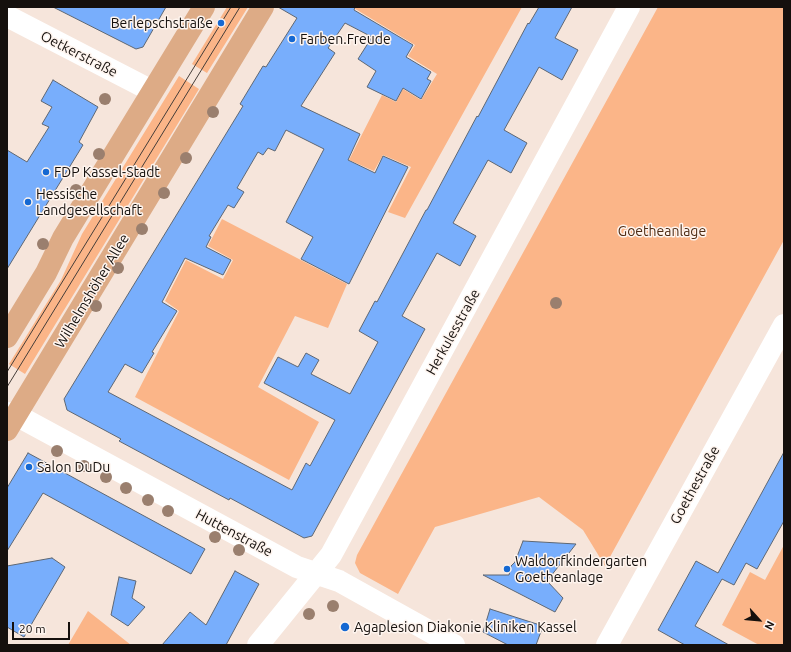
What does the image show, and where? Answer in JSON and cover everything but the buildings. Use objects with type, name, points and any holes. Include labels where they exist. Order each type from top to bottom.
[{"type":"main road","points":[[7,337],[46,273],[63,238],[204,7]]},
{"type":"main road","name":"Wilhelmshöher Allee","points":[[10,420],[263,7]]},
{"type":"street","name":"Herkulesstraße","points":[[258,645],[331,555],[629,7]]},
{"type":"street","name":"Oetkerstraße","points":[[7,16],[152,91]]},
{"type":"street","name":"Goethestraße","points":[[614,643],[784,325]]},
{"type":"street","name":"Huttenstraße","points":[[10,420],[297,567],[339,581],[454,645]]},
{"type":"green space","points":[[227,7],[248,7],[207,73],[192,64]]},
{"type":"green space","points":[[352,7],[522,7],[405,218],[388,212],[411,167],[383,155],[374,171],[349,160],[382,95],[396,102],[403,89],[421,100],[437,74],[408,56],[415,45]]},
{"type":"green space","name":"Goetheanlage","points":[[658,7],[784,7],[784,240],[605,566],[583,530],[539,497],[435,527],[398,594],[360,573],[355,563],[357,555]]},
{"type":"green space","points":[[179,76],[199,89],[25,374],[9,364],[61,280],[82,234]]},
{"type":"green space","points":[[222,219],[347,284],[328,328],[295,316],[258,387],[319,422],[289,480],[135,397],[179,311],[165,301],[186,260],[223,279],[233,260],[208,246]]},
{"type":"green space","points":[[784,545],[784,645],[759,645],[722,625],[750,572],[765,580]]},
{"type":"green space","points":[[88,611],[131,645],[68,645]]},
{"type":"tram line","points":[[7,372],[231,7]]},
{"type":"tram line","points":[[7,387],[240,7]]},
{"type":"place","name":"Berlepschstraße","points":[[221,23]]},
{"type":"place","name":"Farben.Freude","points":[[292,39]]},
{"type":"place","name":"FDP Kassel-Stadt","points":[[46,172]]},
{"type":"place","name":"Hessische Landgesellschaft","points":[[28,202]]},
{"type":"place","name":"Salon DuDu","points":[[29,467]]},
{"type":"place","name":"Waldorfkindergarten Goetheanlage","points":[[507,569]]},
{"type":"place","name":"Agaplesion Diakonie Kliniken Kassel","points":[[345,627]]}]
